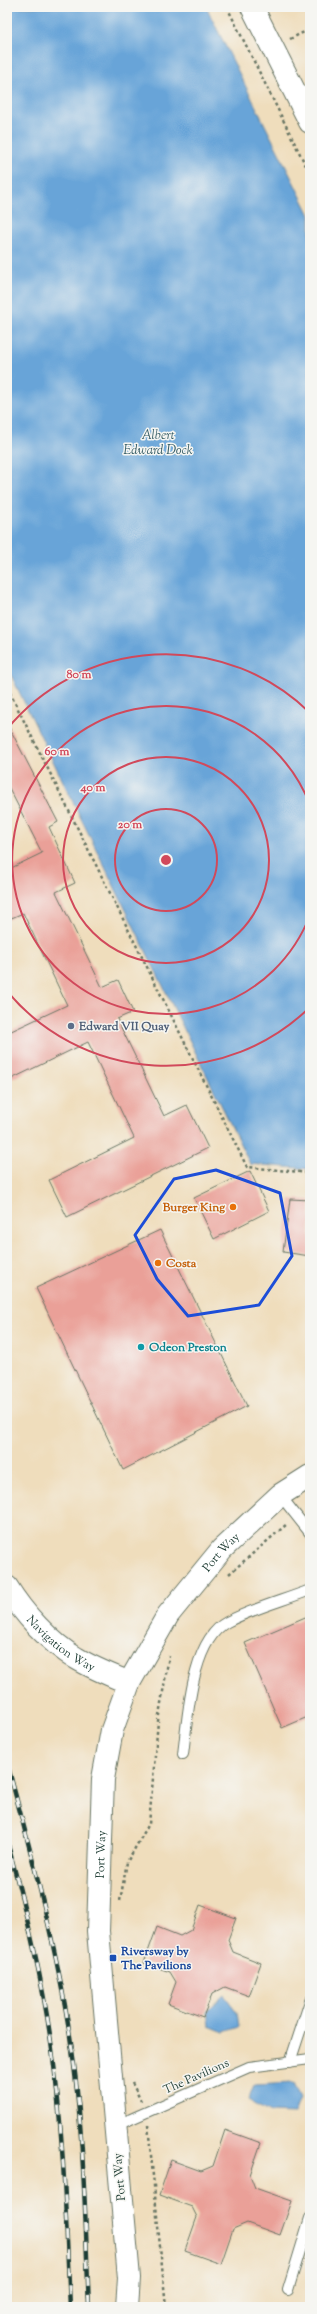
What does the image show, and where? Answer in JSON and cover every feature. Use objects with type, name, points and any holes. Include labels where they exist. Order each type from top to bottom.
[{"type":"street","points":[[252,7],[310,122]]},
{"type":"street","name":"Port Way","points":[[127,2307],[129,2278],[98,1931],[103,1780],[112,1730],[129,1684],[168,1615],[222,1549],[280,1494],[310,1476]]},
{"type":"street","name":"Navigation Way","points":[[7,1586],[14,1598],[56,1643],[76,1658],[129,1684]]},
{"type":"lane","points":[[280,1494],[310,1533]]},
{"type":"lane","points":[[183,1754],[194,1680],[213,1632],[227,1622],[310,1590]]},
{"type":"lane","points":[[290,2062],[310,2001]]},
{"type":"lane","name":"The Pavilions","points":[[115,2126],[249,2067],[310,2059]]},
{"type":"lane","points":[[288,2290],[310,2218]]},
{"type":"path","points":[[227,7],[310,174]]},
{"type":"path","points":[[7,687],[247,1167],[310,1173]]},
{"type":"path","points":[[224,1578],[297,1515]]},
{"type":"path","points":[[118,1908],[127,1862],[149,1824],[158,1721],[169,1653]]},
{"type":"path","points":[[129,2078],[146,2112],[166,2307]]},
{"type":"highlighted area","points":[[216,1170],[280,1193],[292,1256],[259,1305],[188,1316],[157,1279],[135,1235],[174,1179]]},
{"type":"water","name":"Albert Edward Dock","points":[[7,7],[206,7],[310,215],[310,1169],[250,1164],[7,667]]},
{"type":"water","points":[[224,1995],[237,2012],[239,2027],[224,2032],[209,2026],[207,2011]]},
{"type":"water","points":[[293,2083],[300,2098],[294,2114],[270,2113],[248,2100],[254,2085]]},
{"type":"building","name":"Edward VII Quay","points":[[7,723],[58,822],[49,827],[75,883],[56,892],[102,987],[118,980],[133,1012],[117,1019],[164,1116],[187,1105],[208,1148],[67,1217],[49,1180],[134,1138],[88,1042],[7,1081],[7,1033],[67,1005],[23,913],[7,920],[7,870],[42,853],[7,784]]},
{"type":"building","name":"Burger King","points":[[250,1171],[269,1211],[214,1239],[194,1198]]},
{"type":"building","points":[[290,1199],[310,1200],[310,1256],[283,1252]]},
{"type":"building","name":"Odeon Preston","points":[[160,1230],[247,1406],[123,1470],[36,1288]]},
{"type":"building","points":[[310,1615],[310,1716],[282,1728],[245,1643]]},
{"type":"building","points":[[200,1905],[236,1918],[228,1940],[233,1952],[261,1963],[249,1996],[225,1987],[212,1994],[203,2017],[168,2004],[176,1982],[170,1972],[144,1963],[157,1927],[180,1936],[191,1930]]},
{"type":"building","points":[[225,2130],[261,2143],[250,2175],[255,2188],[292,2201],[280,2235],[247,2223],[233,2229],[221,2264],[185,2251],[197,2217],[192,2207],[159,2195],[171,2160],[201,2171],[213,2166]]},
{"type":"railway","points":[[7,1763],[34,1865],[58,1967],[70,2036],[75,2070],[81,2138],[89,2307]]},
{"type":"railway","points":[[7,1841],[34,1948],[45,2002],[53,2057],[62,2150],[70,2307]]},
{"type":"place","name":"Edward VII Quay","points":[[71,1026]]},
{"type":"place","name":"Burger King","points":[[233,1207]]},
{"type":"place","name":"Costa","points":[[158,1263]]},
{"type":"place","name":"Odeon Preston","points":[[141,1347]]},
{"type":"place","name":"Riversway by The Pavilions","points":[[113,1958]]}]
